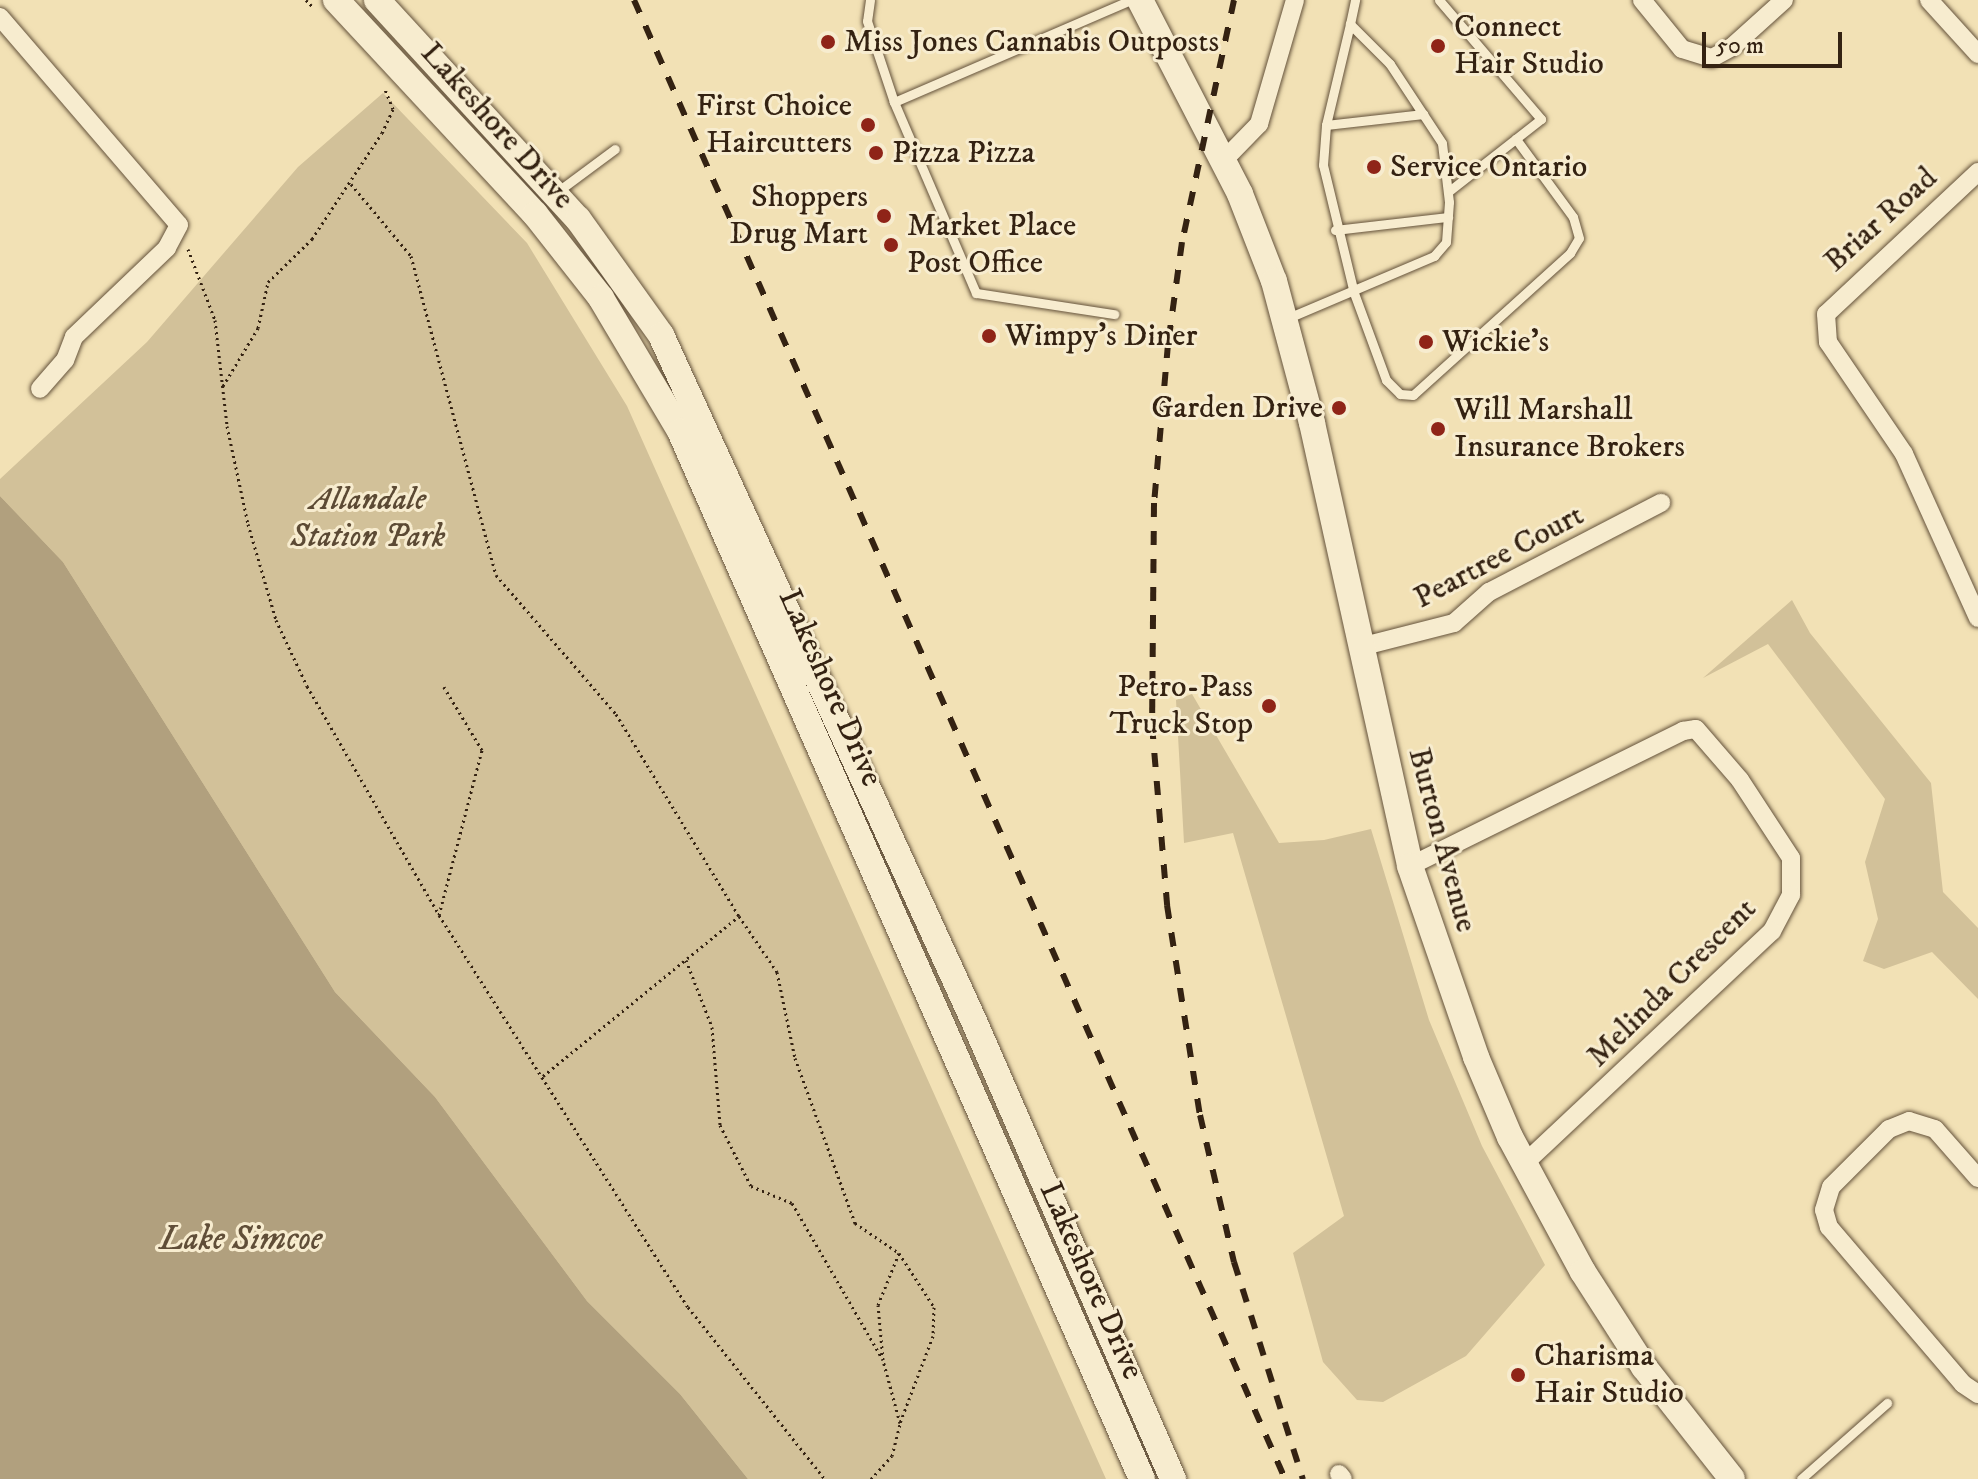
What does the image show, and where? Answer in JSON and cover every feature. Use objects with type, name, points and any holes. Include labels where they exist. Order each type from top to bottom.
[{"type":"main road","name":"Burton Avenue","points":[[1140,0],[1250,215],[1285,320],[1410,866],[1453,999],[1524,1164],[1611,1317],[1732,1479]]},
{"type":"main road","name":"Lakeshore Drive","points":[[326,5],[535,214],[601,298],[680,431],[1142,1479]]},
{"type":"main road","name":"Lakeshore Drive","points":[[392,12],[555,193],[632,290],[693,396],[1173,1479]]},
{"type":"street","points":[[1223,161],[1259,124],[1295,0]]},
{"type":"street","points":[[1642,0],[1682,49],[1712,58],[1723,55],[1784,0]]},
{"type":"street","points":[[1929,0],[1978,54]]},
{"type":"street","points":[[0,17],[177,216],[179,231],[74,337],[65,360],[40,389]]},
{"type":"street","name":"Briar Road","points":[[1978,172],[1826,314],[1828,342],[1904,454],[1978,618]]},
{"type":"street","name":"Peartree Court","points":[[1360,647],[1454,623],[1489,592],[1661,503]]},
{"type":"street","name":"Melinda Crescent","points":[[1410,866],[1683,731],[1696,729],[1740,780],[1791,858],[1791,895],[1772,931],[1524,1164]]},
{"type":"street","points":[[1978,1178],[1935,1129],[1909,1121],[1889,1129],[1831,1187],[1824,1210],[1829,1227],[1963,1384],[1978,1394]]},
{"type":"lane","points":[[870,0],[867,21],[894,102],[976,293],[1114,314]]},
{"type":"lane","points":[[894,102],[1131,0]]},
{"type":"lane","points":[[1355,0],[1326,125],[1323,165],[1335,230],[1354,293],[1386,380],[1400,394],[1413,395],[1570,253],[1579,238],[1573,217],[1516,139]]},
{"type":"lane","points":[[1439,0],[1541,119],[1448,192]]},
{"type":"lane","points":[[1285,320],[1354,293],[1434,256],[1446,242],[1448,192],[1442,143],[1390,64],[1350,24]]},
{"type":"lane","points":[[1326,125],[1423,114]]},
{"type":"lane","points":[[535,214],[555,193],[615,149]]},
{"type":"lane","points":[[1335,230],[1448,217]]},
{"type":"lane","points":[[1801,1479],[1887,1403]]},
{"type":"path","points":[[306,0],[326,5]]},
{"type":"path","points":[[223,386],[258,328],[272,276],[312,239],[351,184],[393,109],[380,82]]},
{"type":"path","points":[[351,184],[411,256],[496,575],[616,714],[739,916],[777,972],[795,1058],[855,1223],[899,1253],[934,1307],[933,1336],[900,1423],[892,1456],[871,1479]]},
{"type":"path","points":[[179,231],[212,308],[248,524],[276,620],[307,686],[439,915],[688,1307],[825,1479]]},
{"type":"path","points":[[439,915],[482,750],[444,687]]},
{"type":"path","points":[[543,1077],[739,916]]},
{"type":"path","points":[[686,959],[712,1027],[720,1125],[751,1186],[792,1203],[883,1360]]},
{"type":"path","points":[[899,1253],[878,1305],[883,1360],[900,1423]]},
{"type":"green space","name":"Allandale Station Park","points":[[383,93],[527,243],[627,406],[1106,1479],[748,1479],[680,1394],[587,1301],[435,1097],[335,992],[63,562],[0,496],[0,479],[147,342],[298,167]]},
{"type":"green space","points":[[1792,600],[1810,633],[1931,783],[1943,892],[1978,928],[1978,999],[1932,952],[1884,969],[1863,961],[1878,919],[1865,862],[1885,799],[1768,644],[1703,678]]},
{"type":"green space","points":[[1192,694],[1279,843],[1324,840],[1371,829],[1429,1020],[1482,1146],[1545,1265],[1466,1356],[1383,1402],[1357,1400],[1323,1362],[1293,1253],[1344,1216],[1233,833],[1184,843],[1176,700]]},
{"type":"water","name":"Lake Simcoe","points":[[0,496],[63,562],[335,992],[435,1097],[587,1301],[680,1394],[748,1479],[0,1479]]},
{"type":"railway","points":[[634,0],[1285,1479]]},
{"type":"railway","points":[[1234,0],[1182,242],[1168,344],[1154,503],[1152,725],[1167,905],[1200,1115],[1234,1262],[1303,1479]]},
{"type":"place","name":"Miss Jones Cannabis Outposts","points":[[828,42]]},
{"type":"place","name":"Connect Hair Studio","points":[[1438,46]]},
{"type":"place","name":"First Choice Haircutters","points":[[868,125]]},
{"type":"place","name":"Pizza Pizza","points":[[876,153]]},
{"type":"place","name":"Service Ontario","points":[[1374,167]]},
{"type":"place","name":"Shoppers Drug Mart","points":[[884,216]]},
{"type":"place","name":"Market Place Post Office","points":[[891,245]]},
{"type":"place","name":"Wimpy's Diner","points":[[989,336]]},
{"type":"place","name":"Wickie's","points":[[1426,342]]},
{"type":"place","name":"Garden Drive","points":[[1339,408]]},
{"type":"place","name":"Will Marshall Insurance Brokers","points":[[1438,429]]},
{"type":"place","name":"Petro-Pass Truck Stop","points":[[1269,706]]},
{"type":"place","name":"Charisma Hair Studio","points":[[1518,1375]]}]
